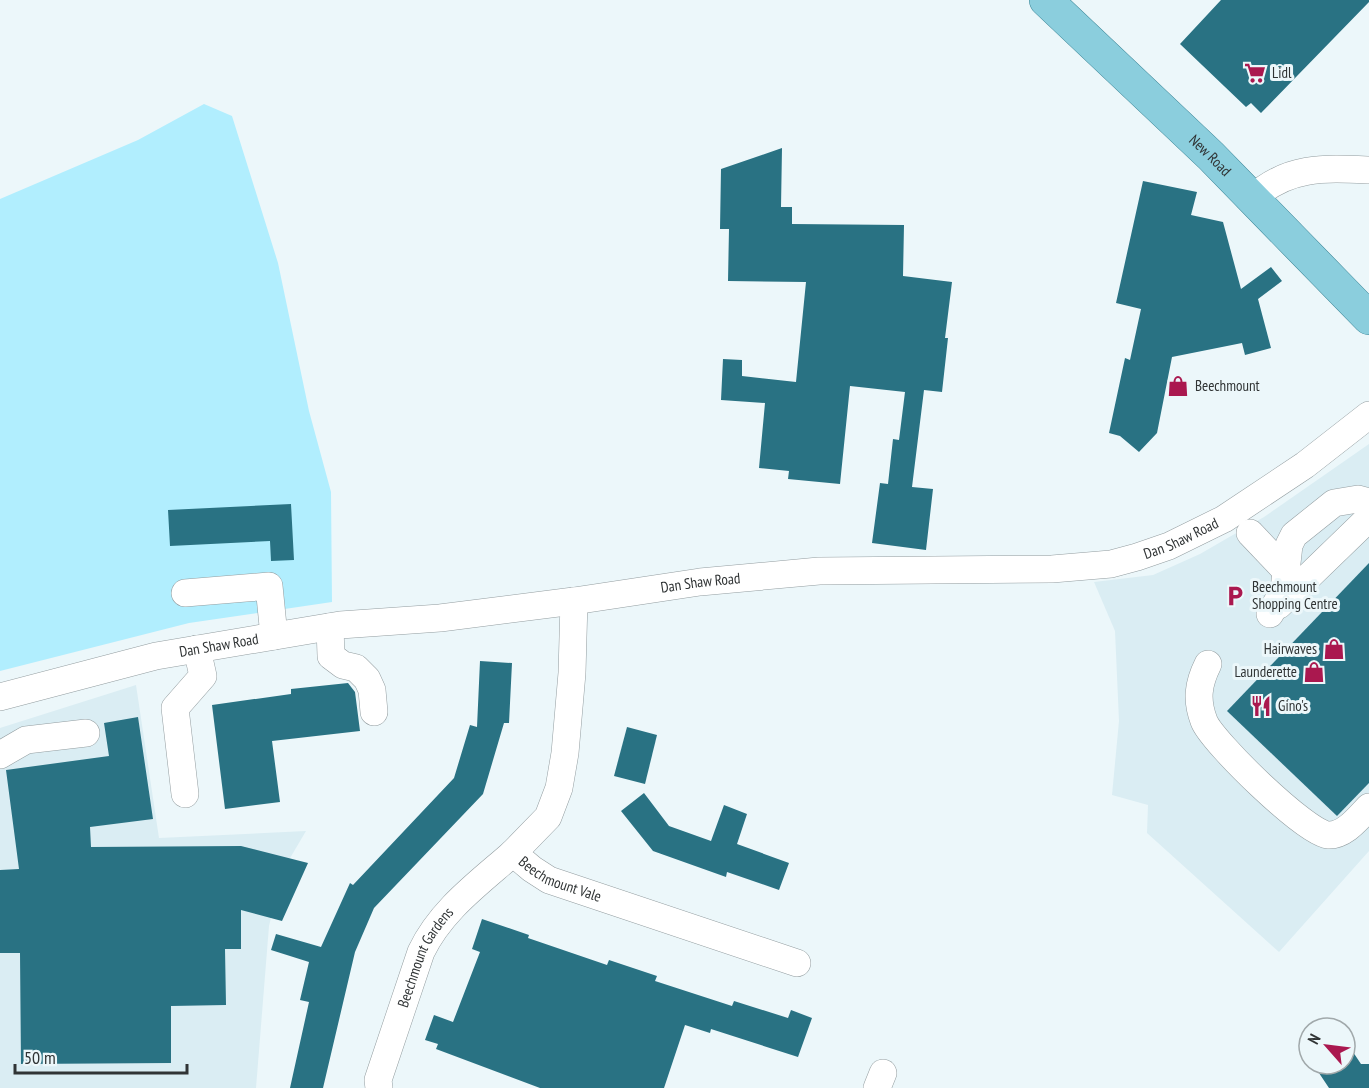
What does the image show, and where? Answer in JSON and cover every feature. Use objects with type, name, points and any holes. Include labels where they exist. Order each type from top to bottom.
[{"type":"main road","name":"New Road","points":[[1046,0],[1366,304]]},
{"type":"street","points":[[1253,198],[1268,185],[1306,171],[1369,170]]},
{"type":"street","name":"Dan Shaw Road","points":[[0,697],[156,656],[274,636],[330,627],[440,618],[700,582],[819,571],[1052,569],[1120,562],[1169,546],[1224,519],[1305,465],[1369,415]]},
{"type":"street","points":[[1366,499],[1270,614],[1284,590],[1289,545],[1294,535],[1334,503],[1366,499]]},
{"type":"street","points":[[1250,533],[1286,571]]},
{"type":"street","points":[[185,593],[269,586],[274,636]]},
{"type":"street","name":"Beechmount Vale","points":[[574,601],[572,673],[565,753],[559,788],[548,817],[513,853],[549,880],[798,963]]},
{"type":"street","points":[[330,627],[331,656],[343,665],[356,668],[367,678],[372,690],[374,712]]},
{"type":"street","points":[[185,794],[176,708],[203,676],[197,649]]},
{"type":"street","points":[[1208,664],[1201,678],[1198,693],[1205,724],[1215,739],[1279,803],[1320,833],[1328,835],[1346,828],[1369,807]]},
{"type":"street","points":[[0,755],[26,740],[86,733]]},
{"type":"street","name":"Beechmount Gardens","points":[[379,1088],[378,1080],[421,952],[429,935],[460,900],[513,853]]},
{"type":"shaded area","points":[[204,104],[232,116],[278,263],[309,411],[331,492],[332,602],[189,623],[0,671],[0,199],[138,140]]},
{"type":"shaded area","name":"Beechmount Shopping Centre","points":[[1369,444],[1369,851],[1279,952],[1147,833],[1148,805],[1112,795],[1119,721],[1115,631],[1094,582],[1153,575],[1200,554],[1264,517]]},
{"type":"shaded area","points":[[136,685],[159,838],[306,831],[283,870],[269,926],[256,1088],[0,1088],[0,728]]},
{"type":"building","name":"Lidl","points":[[1221,0],[1369,0],[1369,2],[1261,113],[1251,103],[1246,107],[1180,44]]},
{"type":"building","points":[[782,148],[781,207],[792,207],[792,224],[904,225],[903,276],[952,282],[945,338],[948,338],[942,392],[924,390],[912,487],[933,489],[926,550],[872,543],[880,483],[888,484],[893,439],[899,440],[905,392],[850,386],[840,484],[788,479],[789,471],[759,468],[765,403],[721,400],[723,359],[742,360],[742,376],[796,382],[806,282],[728,281],[729,229],[720,229],[721,169]]},
{"type":"building","points":[[1143,181],[1197,192],[1191,215],[1223,222],[1241,289],[1271,267],[1282,281],[1258,299],[1271,348],[1245,355],[1242,343],[1172,357],[1157,433],[1139,452],[1120,436],[1109,433],[1125,358],[1130,360],[1141,309],[1116,303]]},
{"type":"building","points":[[291,504],[294,560],[271,561],[270,541],[170,546],[168,510]]},
{"type":"building","points":[[1369,563],[1369,783],[1337,816],[1227,711]]},
{"type":"building","points":[[480,661],[512,663],[509,723],[504,723],[483,794],[374,908],[355,952],[323,1088],[290,1088],[309,1002],[300,1000],[309,962],[271,950],[276,934],[321,947],[350,883],[353,885],[454,778],[470,725],[477,727]]},
{"type":"building","points":[[348,683],[355,692],[360,731],[272,741],[280,802],[225,809],[212,705],[291,694],[291,689]]},
{"type":"building","points":[[138,717],[153,819],[90,827],[91,847],[241,846],[308,863],[282,921],[241,910],[241,949],[225,949],[226,1005],[171,1006],[171,1063],[21,1064],[20,953],[0,953],[0,870],[19,869],[6,770],[109,756],[104,723]]},
{"type":"building","points":[[627,727],[657,735],[645,784],[614,776]]},
{"type":"building","points":[[644,793],[669,826],[711,841],[724,805],[747,814],[737,844],[789,863],[779,890],[727,872],[726,877],[653,851],[621,811]]},
{"type":"building","points":[[482,919],[529,935],[528,938],[607,965],[609,960],[657,976],[655,981],[732,1006],[734,1001],[788,1018],[791,1010],[812,1018],[798,1057],[711,1029],[710,1033],[685,1025],[664,1088],[540,1088],[436,1049],[438,1044],[425,1040],[434,1015],[453,1022],[480,952],[472,949]]},
{"type":"building","points":[[1357,1058],[1361,1064],[1369,1064],[1369,1088],[1329,1088],[1321,1076],[1357,1076]]},
{"type":"place","name":"Lidl","points":[[1255,73]]},
{"type":"place","name":"Beechmount","points":[[1178,386]]},
{"type":"place","name":"Beechmount Shopping Centre","points":[[1235,596]]},
{"type":"place","name":"Hairwaves","points":[[1334,649]]},
{"type":"place","name":"Launderette","points":[[1314,672]]},
{"type":"place","name":"Gino's","points":[[1261,706]]}]
